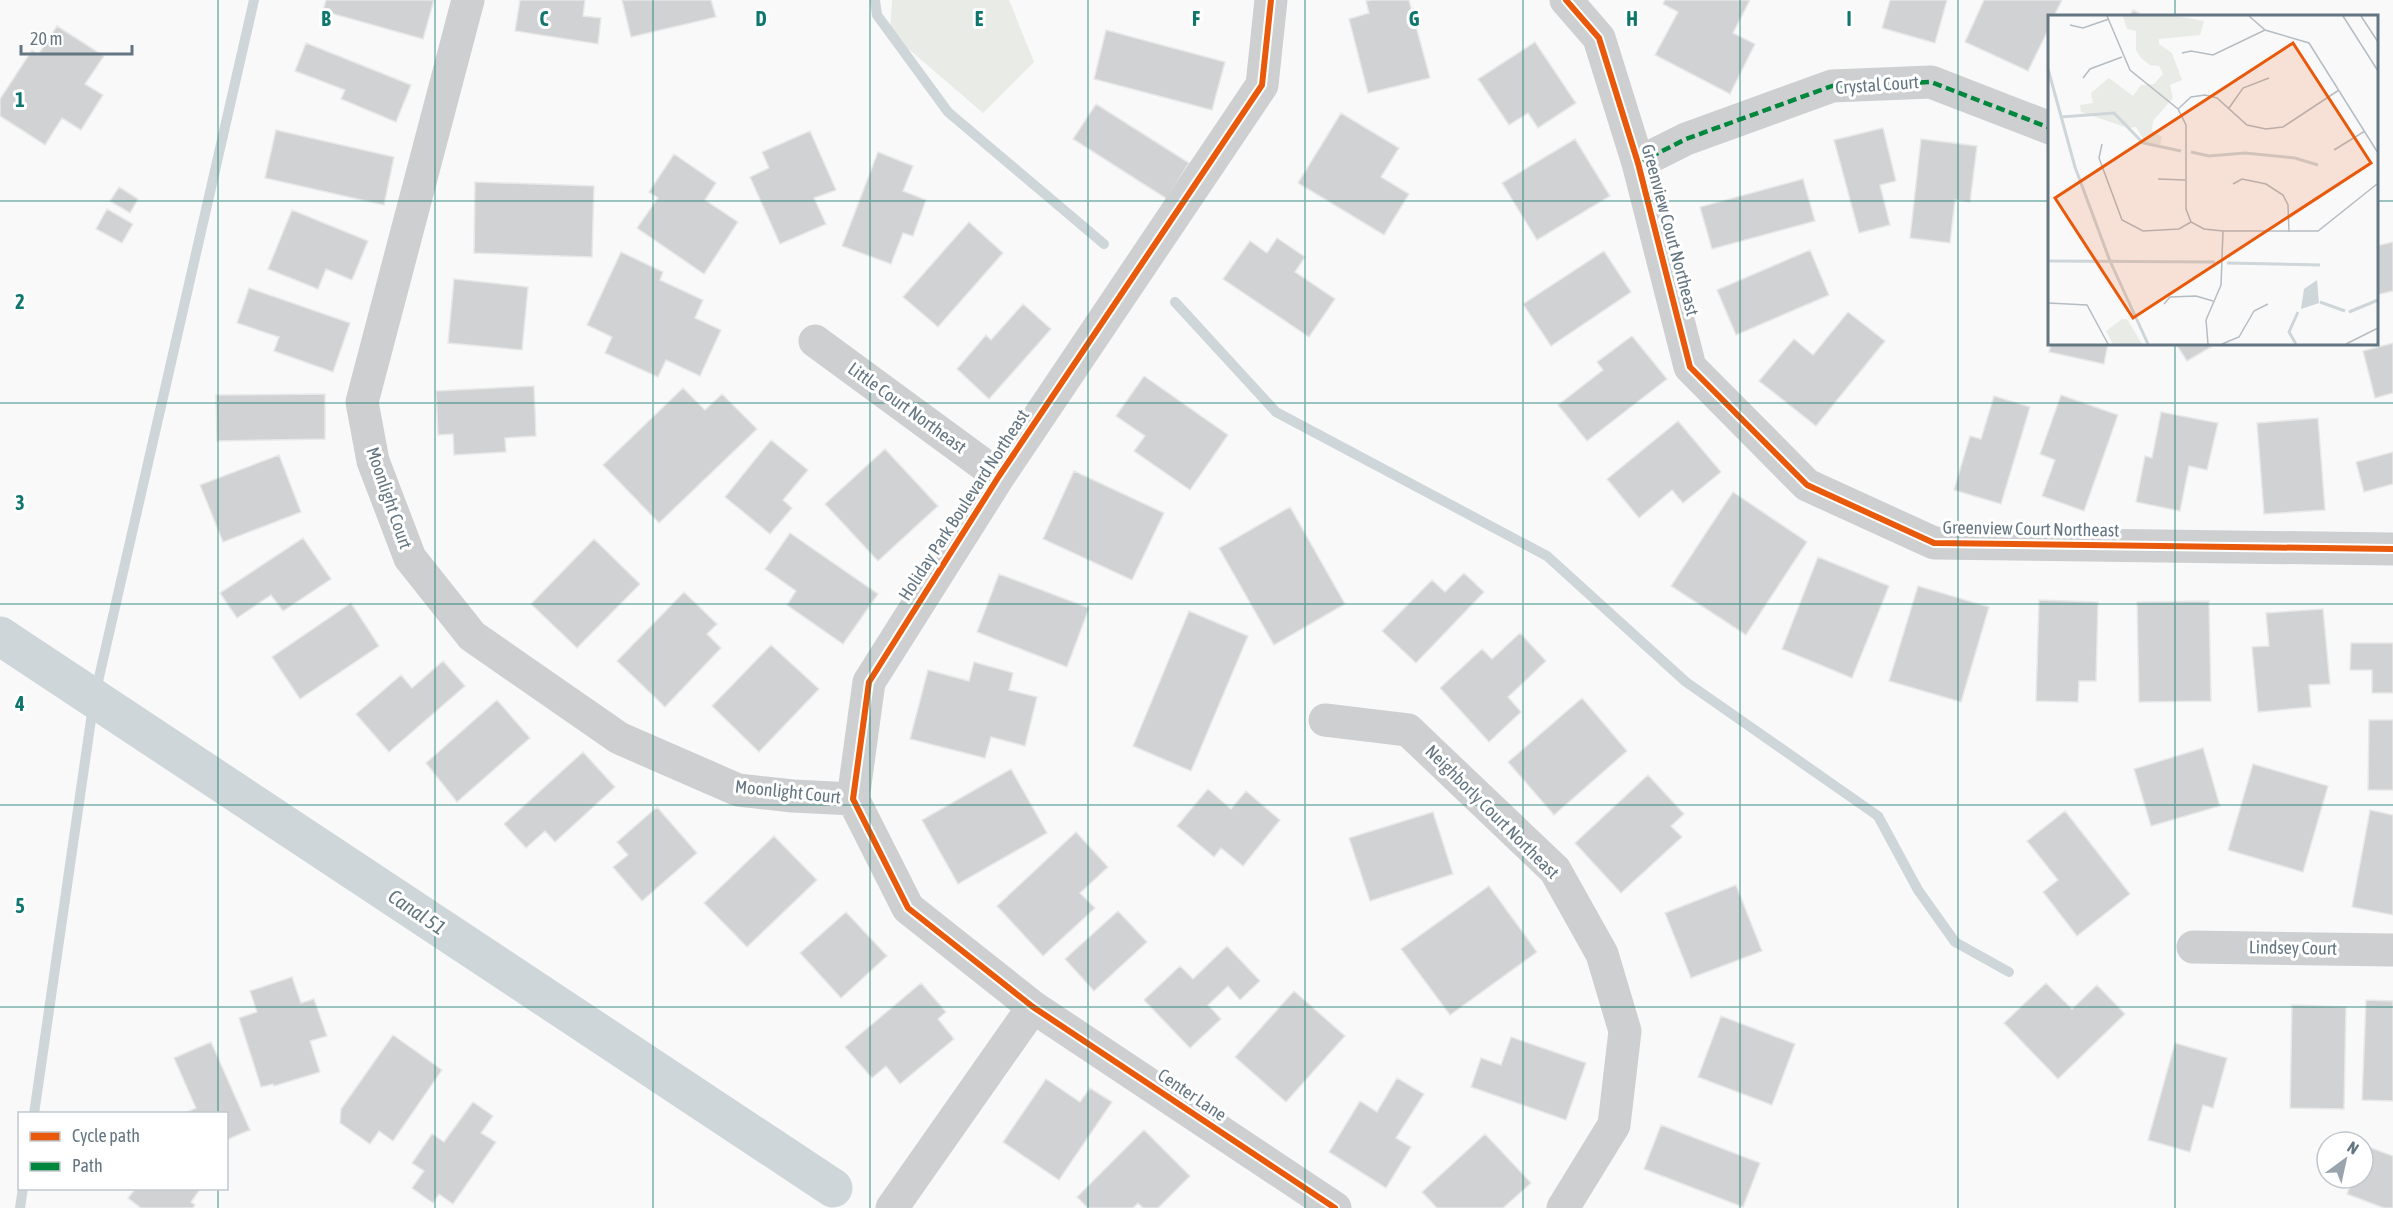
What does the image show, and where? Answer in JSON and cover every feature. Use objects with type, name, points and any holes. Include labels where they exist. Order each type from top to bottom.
[{"type":"street","name":"Moonlight Court","points":[[468,0],[362,402],[373,462],[410,558],[472,636],[619,738],[738,790],[853,799]]},
{"type":"street","name":"Holiday Park Boulevard Northeast","points":[[853,799],[869,682],[999,476],[1262,85],[1271,0]]},
{"type":"street","name":"Greenview Court Northeast","points":[[1566,0],[1599,38],[1638,163],[1690,367],[1808,485],[1934,543],[2393,549]]},
{"type":"street","name":"Crystal Court","points":[[1638,163],[1686,139],[1832,86],[1931,82],[2048,128]]},
{"type":"street","name":"Little Court Northeast","points":[[815,340],[999,476]]},
{"type":"street","name":"Neighborly Court Northeast","points":[[1325,720],[1408,730],[1555,870],[1602,954],[1625,1031],[1614,1125],[1563,1208]]},
{"type":"street","points":[[853,799],[908,908],[1033,1008],[892,1208]]},
{"type":"street","name":"Lindsey Court","points":[[2193,947],[2393,950]]},
{"type":"street","name":"Center Lane","points":[[1033,1008],[1335,1208]]},
{"type":"shaded area","points":[[892,0],[1009,0],[1034,62],[983,113],[890,33]]},
{"type":"building","points":[[326,0],[434,0],[423,39],[323,11]]},
{"type":"building","points":[[520,0],[585,0],[583,16],[601,18],[598,44],[515,31]]},
{"type":"building","points":[[622,0],[711,0],[716,17],[631,37]]},
{"type":"building","points":[[1409,0],[1430,78],[1368,93],[1349,19],[1369,13],[1366,1]]},
{"type":"building","points":[[1665,0],[1750,0],[1733,33],[1755,44],[1730,94],[1655,55],[1678,12],[1663,4]]},
{"type":"building","points":[[1890,0],[1947,0],[1935,43],[1882,28]]},
{"type":"building","points":[[1984,0],[2062,0],[2054,15],[2048,15],[2048,30],[2028,71],[1965,42]]},
{"type":"building","points":[[2133,10],[2142,15],[2130,15]]},
{"type":"building","points":[[57,26],[104,56],[85,84],[103,95],[81,130],[62,118],[45,145],[0,116],[0,99],[32,50],[38,55]]},
{"type":"building","points":[[1106,30],[1225,62],[1212,110],[1094,79]]},
{"type":"building","points":[[1535,42],[1576,103],[1538,128],[1528,113],[1509,125],[1478,79]]},
{"type":"building","points":[[306,43],[411,85],[396,122],[341,99],[345,90],[295,71]]},
{"type":"building","points":[[1096,104],[1189,163],[1167,199],[1073,139]]},
{"type":"building","points":[[1341,113],[1399,148],[1381,177],[1409,194],[1384,235],[1298,183]]},
{"type":"building","points":[[1883,128],[1896,181],[1880,185],[1890,225],[1859,233],[1834,140]]},
{"type":"building","points":[[276,130],[394,157],[384,205],[265,178]]},
{"type":"building","points":[[810,131],[836,190],[814,198],[826,224],[780,244],[750,177],[769,168],[762,152]]},
{"type":"building","points":[[1575,139],[1610,196],[1537,240],[1502,183]]},
{"type":"building","points":[[1921,139],[1977,146],[1970,202],[1955,200],[1950,243],[1910,238]]},
{"type":"building","points":[[878,152],[913,166],[903,191],[926,200],[913,236],[903,233],[891,264],[842,246]]},
{"type":"building","points":[[674,154],[716,183],[705,200],[738,222],[704,274],[637,228],[658,198],[649,192]]},
{"type":"building","points":[[1803,179],[1815,221],[1712,249],[1700,207]]},
{"type":"building","points":[[475,182],[594,186],[592,257],[474,253]]},
{"type":"building","points":[[119,187],[138,199],[130,213],[110,201]]},
{"type":"building","points":[[107,209],[133,224],[122,243],[96,229]]},
{"type":"building","points":[[292,210],[368,241],[352,280],[326,269],[318,289],[268,269]]},
{"type":"building","points":[[969,222],[1003,253],[938,327],[903,297]]},
{"type":"building","points":[[1277,238],[1305,257],[1295,272],[1335,299],[1309,337],[1223,279],[1250,241],[1267,253]]},
{"type":"building","points":[[2393,242],[2393,291],[2378,295],[2378,246]]},
{"type":"building","points":[[1810,250],[1829,295],[1736,335],[1717,290]]},
{"type":"building","points":[[1604,251],[1631,292],[1551,346],[1523,304]]},
{"type":"building","points":[[621,252],[663,272],[660,280],[703,300],[695,318],[721,330],[700,376],[666,360],[658,377],[605,353],[612,337],[587,325]]},
{"type":"building","points":[[454,279],[528,287],[522,350],[448,343]]},
{"type":"building","points":[[249,288],[350,323],[333,372],[274,351],[279,337],[237,323]]},
{"type":"building","points":[[1023,304],[1051,329],[989,399],[957,369],[986,335],[991,340]]},
{"type":"building","points":[[1848,312],[1885,341],[1816,426],[1759,381],[1794,339],[1813,355]]},
{"type":"building","points":[[1632,336],[1667,379],[1587,441],[1558,405],[1603,370],[1597,362]]},
{"type":"building","points":[[2393,343],[2393,393],[2375,398],[2363,351]]},
{"type":"building","points":[[2051,345],[2108,345],[2104,364],[2049,352]]},
{"type":"building","points":[[2177,345],[2214,345],[2187,361]]},
{"type":"building","points":[[1144,376],[1228,435],[1190,490],[1134,451],[1145,436],[1116,416]]},
{"type":"building","points":[[534,386],[536,436],[505,438],[506,452],[454,455],[453,434],[438,435],[436,391]]},
{"type":"building","points":[[683,388],[705,410],[722,394],[757,429],[659,523],[603,465]]},
{"type":"building","points":[[325,394],[325,439],[217,441],[216,395]]},
{"type":"building","points":[[2061,395],[2118,415],[2084,511],[2042,496],[2055,460],[2040,454]]},
{"type":"building","points":[[1994,396],[2030,407],[2001,504],[1954,490],[1970,436],[1981,439]]},
{"type":"building","points":[[2161,412],[2218,423],[2207,470],[2189,466],[2180,511],[2136,502],[2145,456],[2152,458]]},
{"type":"building","points":[[2318,418],[2325,510],[2264,514],[2257,423]]},
{"type":"building","points":[[1678,421],[1721,472],[1683,503],[1672,490],[1639,518],[1607,479]]},
{"type":"building","points":[[771,440],[808,470],[783,500],[792,508],[770,534],[725,497]]},
{"type":"building","points":[[885,449],[938,506],[878,561],[825,504]]},
{"type":"building","points":[[2393,452],[2393,484],[2364,492],[2356,462]]},
{"type":"building","points":[[279,455],[301,512],[223,542],[200,485]]},
{"type":"building","points":[[1074,471],[1164,513],[1132,580],[1043,539]]},
{"type":"building","points":[[1733,492],[1807,542],[1746,635],[1671,586]]},
{"type":"building","points":[[1290,507],[1345,604],[1274,645],[1219,548]]},
{"type":"building","points":[[790,533],[878,594],[843,644],[787,605],[796,591],[765,569]]},
{"type":"building","points":[[303,538],[331,579],[283,611],[271,595],[237,618],[220,593]]},
{"type":"building","points":[[594,539],[640,584],[577,648],[531,604]]},
{"type":"building","points":[[1818,557],[1889,586],[1852,678],[1782,649]]},
{"type":"building","points":[[1464,573],[1484,592],[1416,663],[1382,631],[1432,580],[1445,592]]},
{"type":"building","points":[[999,574],[1089,608],[1067,667],[977,632]]},
{"type":"building","points":[[1918,586],[1989,607],[1961,702],[1889,681]]},
{"type":"building","points":[[684,592],[717,624],[707,634],[721,648],[665,707],[617,661]]},
{"type":"building","points":[[2039,600],[2098,602],[2096,681],[2079,681],[2078,702],[2036,701]]},
{"type":"building","points":[[2209,601],[2211,701],[2139,702],[2137,602]]},
{"type":"building","points":[[351,603],[379,646],[300,699],[272,657]]},
{"type":"building","points":[[2323,609],[2330,684],[2309,685],[2311,707],[2258,712],[2252,647],[2269,646],[2266,613]]},
{"type":"building","points":[[1189,611],[1248,636],[1191,771],[1133,746]]},
{"type":"building","points":[[1520,633],[1546,661],[1508,697],[1521,712],[1489,742],[1440,688],[1482,649],[1492,659]]},
{"type":"building","points":[[2351,643],[2393,643],[2393,693],[2372,693],[2372,670],[2350,670]]},
{"type":"building","points":[[771,645],[819,689],[759,752],[712,706]]},
{"type":"building","points":[[443,661],[465,686],[389,752],[356,714],[401,675],[412,688]]},
{"type":"building","points":[[974,662],[1013,673],[1009,690],[1037,697],[1025,746],[991,737],[985,758],[910,739],[928,670],[969,681]]},
{"type":"building","points":[[1582,698],[1627,751],[1554,815],[1508,762]]},
{"type":"building","points":[[497,700],[530,738],[457,802],[426,763]]},
{"type":"building","points":[[2369,720],[2393,720],[2393,790],[2368,790]]},
{"type":"building","points":[[2203,748],[2220,806],[2151,826],[2134,769]]},
{"type":"building","points":[[583,752],[615,787],[555,842],[545,831],[526,848],[504,824]]},
{"type":"building","points":[[2253,764],[2328,786],[2303,872],[2228,850]]},
{"type":"building","points":[[1011,769],[1047,833],[958,884],[922,820]]},
{"type":"building","points":[[1648,775],[1684,814],[1671,826],[1682,837],[1621,893],[1575,843]]},
{"type":"building","points":[[1208,789],[1231,809],[1246,791],[1280,820],[1243,866],[1221,848],[1214,857],[1177,826]]},
{"type":"building","points":[[657,807],[697,853],[642,901],[613,867],[628,855],[617,842]]},
{"type":"building","points":[[2370,810],[2393,815],[2393,915],[2352,907]]},
{"type":"building","points":[[2065,811],[2130,894],[2077,936],[2043,892],[2058,880],[2027,841]]},
{"type":"building","points":[[1433,812],[1453,874],[1370,901],[1349,838]]},
{"type":"building","points":[[1076,832],[1108,867],[1080,893],[1095,908],[1043,956],[997,906]]},
{"type":"building","points":[[774,836],[817,880],[747,947],[704,903]]},
{"type":"building","points":[[1736,885],[1762,951],[1691,978],[1665,913]]},
{"type":"building","points":[[1489,886],[1537,952],[1450,1015],[1401,949]]},
{"type":"building","points":[[1118,911],[1147,942],[1094,991],[1065,959]]},
{"type":"building","points":[[846,912],[887,956],[841,998],[800,953]]},
{"type":"building","points":[[1227,946],[1260,981],[1240,1000],[1228,986],[1208,1005],[1221,1019],[1190,1048],[1144,1000],[1180,966],[1193,979]]},
{"type":"building","points":[[292,977],[301,1003],[314,999],[327,1036],[310,1041],[320,1072],[274,1086],[273,1084],[261,1087],[239,1018],[257,1012],[250,991]]},
{"type":"building","points":[[921,983],[946,1012],[938,1019],[954,1039],[900,1084],[886,1066],[872,1078],[845,1047]]},
{"type":"building","points":[[2046,983],[2072,1009],[2097,985],[2125,1014],[2058,1079],[2004,1023]]},
{"type":"building","points":[[1294,991],[1345,1036],[1286,1102],[1235,1057]]},
{"type":"building","points":[[2366,1000],[2393,1001],[2393,1101],[2362,1100]]},
{"type":"building","points":[[2292,1005],[2346,1007],[2344,1109],[2290,1108]]},
{"type":"building","points":[[1721,1016],[1795,1044],[1772,1105],[1698,1077]]},
{"type":"building","points":[[393,1035],[442,1070],[393,1141],[379,1131],[370,1144],[340,1123],[341,1109]]},
{"type":"building","points":[[1511,1037],[1586,1063],[1566,1120],[1471,1087],[1481,1058],[1501,1065]]},
{"type":"building","points":[[211,1042],[250,1130],[228,1139],[228,1112],[187,1112],[196,1108],[174,1058]]},
{"type":"building","points":[[2175,1043],[2227,1058],[2213,1108],[2203,1105],[2190,1152],[2148,1140]]},
{"type":"building","points":[[1397,1078],[1424,1094],[1396,1138],[1411,1147],[1386,1188],[1329,1152],[1360,1101],[1377,1112]]},
{"type":"building","points":[[1046,1079],[1080,1102],[1090,1088],[1112,1102],[1059,1180],[1003,1142]]},
{"type":"building","points":[[473,1102],[493,1116],[481,1133],[496,1142],[453,1204],[439,1194],[433,1203],[412,1188],[424,1171],[412,1163],[432,1134],[444,1142]]},
{"type":"building","points":[[1661,1125],[1760,1163],[1743,1207],[1644,1169]]},
{"type":"building","points":[[1144,1130],[1190,1176],[1158,1208],[1143,1208],[1138,1203],[1133,1208],[1088,1208],[1077,1197]]},
{"type":"building","points":[[1485,1134],[1531,1183],[1503,1208],[1437,1208],[1422,1192]]},
{"type":"building","points":[[2375,1149],[2393,1156],[2393,1208],[2384,1208],[2347,1194],[2348,1190],[2375,1190]]},
{"type":"building","points":[[134,1190],[200,1190],[191,1202],[195,1205],[193,1208],[141,1208],[128,1198]]},
{"type":"waterway","points":[[34,1112],[94,699],[254,0]]},
{"type":"waterway","points":[[875,0],[877,15],[948,112],[1104,244]]},
{"type":"waterway","points":[[1175,302],[1276,412],[1547,556],[1686,682],[1878,816],[1918,890],[1955,942],[2009,972]]},
{"type":"waterway","name":"Canal 51","points":[[0,636],[833,1188]]},
{"type":"waterway","points":[[20,1208],[23,1190]]},
{"type":"marked path","points":[[1638,163],[1686,139],[1832,86],[1931,82],[2048,127]]},
{"type":"cycle path","points":[[1271,0],[1262,85],[999,476],[869,682],[853,799],[908,908],[1033,1007],[1335,1208]]},
{"type":"cycle path","points":[[1566,0],[1599,38],[1638,163],[1690,367],[1807,485],[1934,543],[2393,549]]}]
